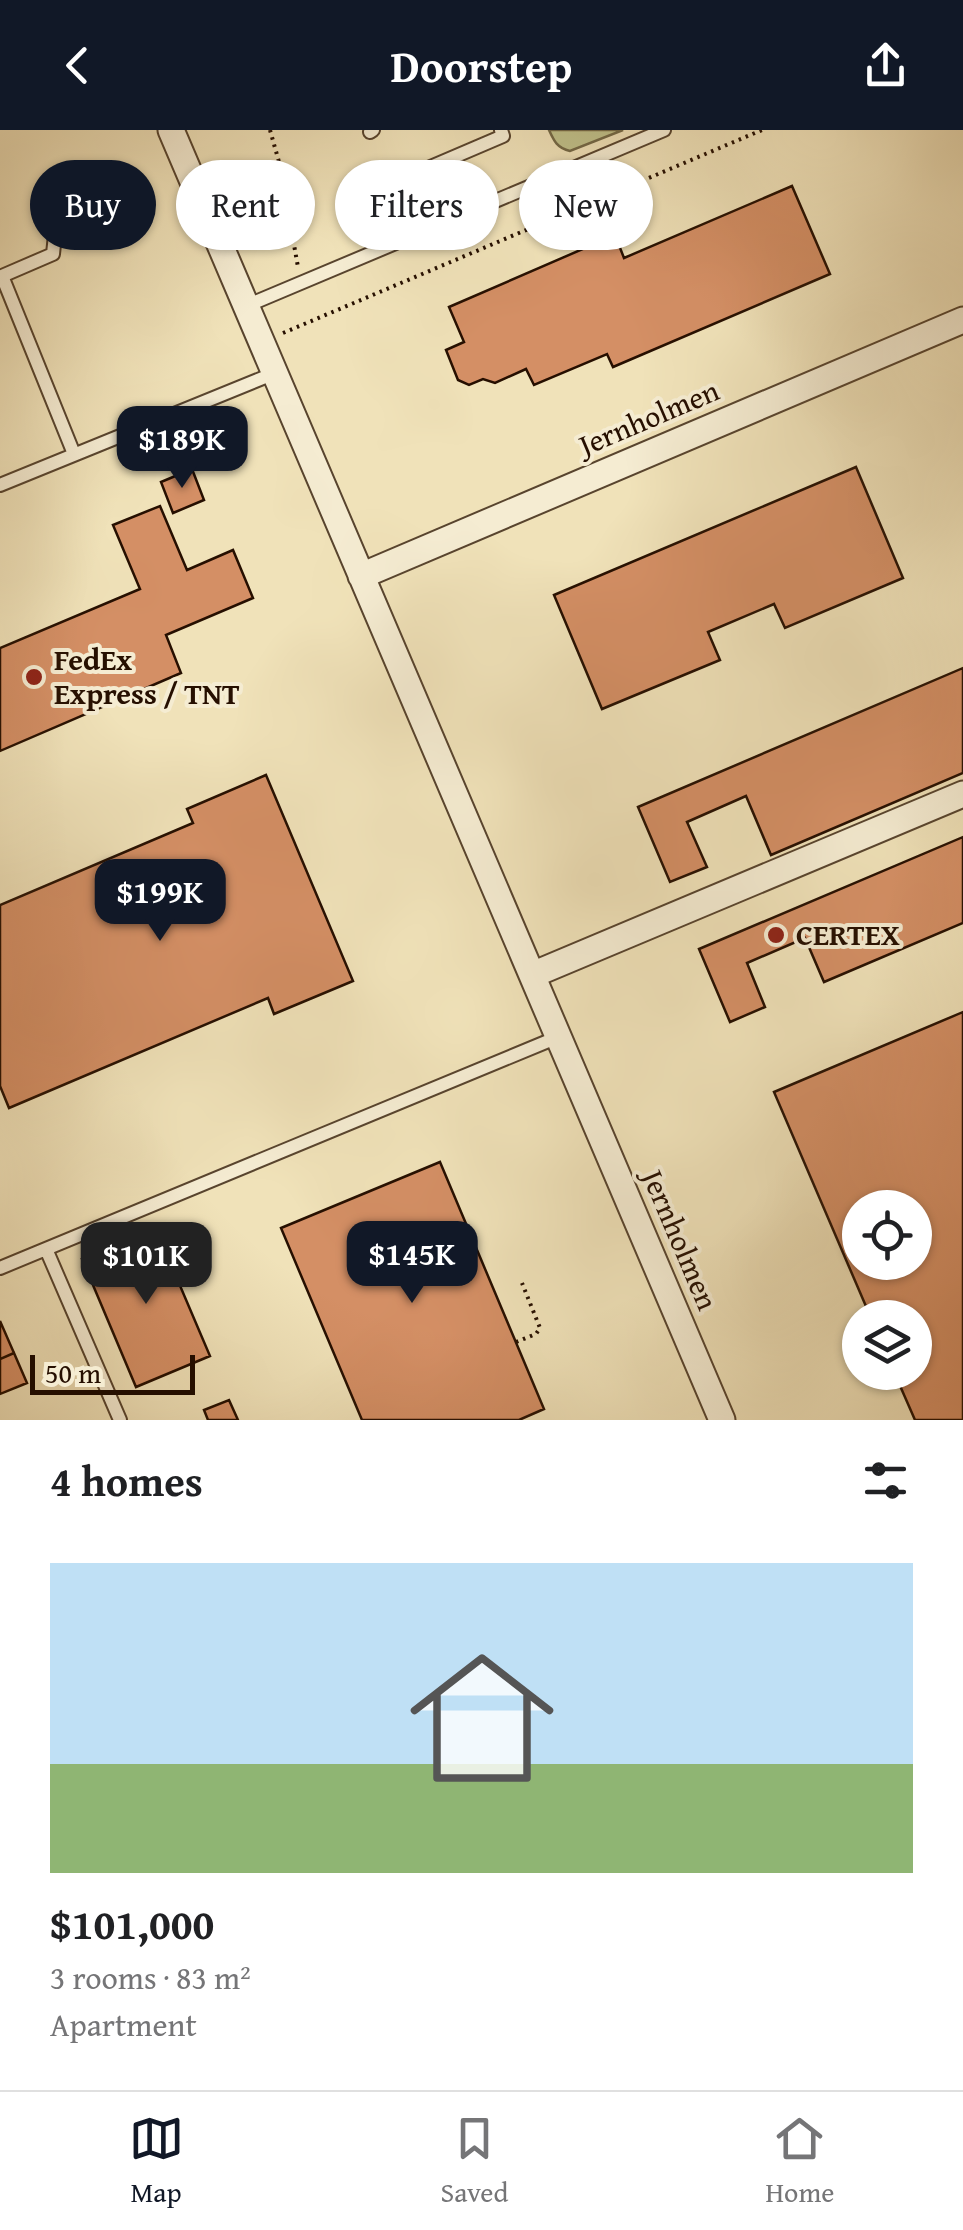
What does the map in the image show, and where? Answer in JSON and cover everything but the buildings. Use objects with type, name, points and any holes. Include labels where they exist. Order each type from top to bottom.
[{"type":"street","name":"Jernholmen","points":[[171,130],[722,1420]]},
{"type":"street","name":"Jernholmen","points":[[361,576],[963,320]]},
{"type":"street","points":[[532,975],[963,794]]},
{"type":"lane","points":[[447,160],[503,136],[501,130]]},
{"type":"lane","points":[[246,306],[664,130]]},
{"type":"lane","points":[[53,250],[53,254],[2,276],[74,454]]},
{"type":"lane","points":[[0,484],[274,373]]},
{"type":"lane","points":[[0,1268],[558,1037]]},
{"type":"lane","points":[[46,1249],[120,1420]]},
{"type":"path","points":[[270,130],[280,162],[301,283]]},
{"type":"path","points":[[261,342],[762,130]]},
{"type":"path","points":[[516,1342],[536,1334],[540,1328],[522,1284]]},
{"type":"green space","points":[[549,130],[623,130],[570,151],[556,144]]},
{"type":"place","name":"FedEx Express / TNT","points":[[34,677]]},
{"type":"place","name":"CERTEX","points":[[776,935]]}]
